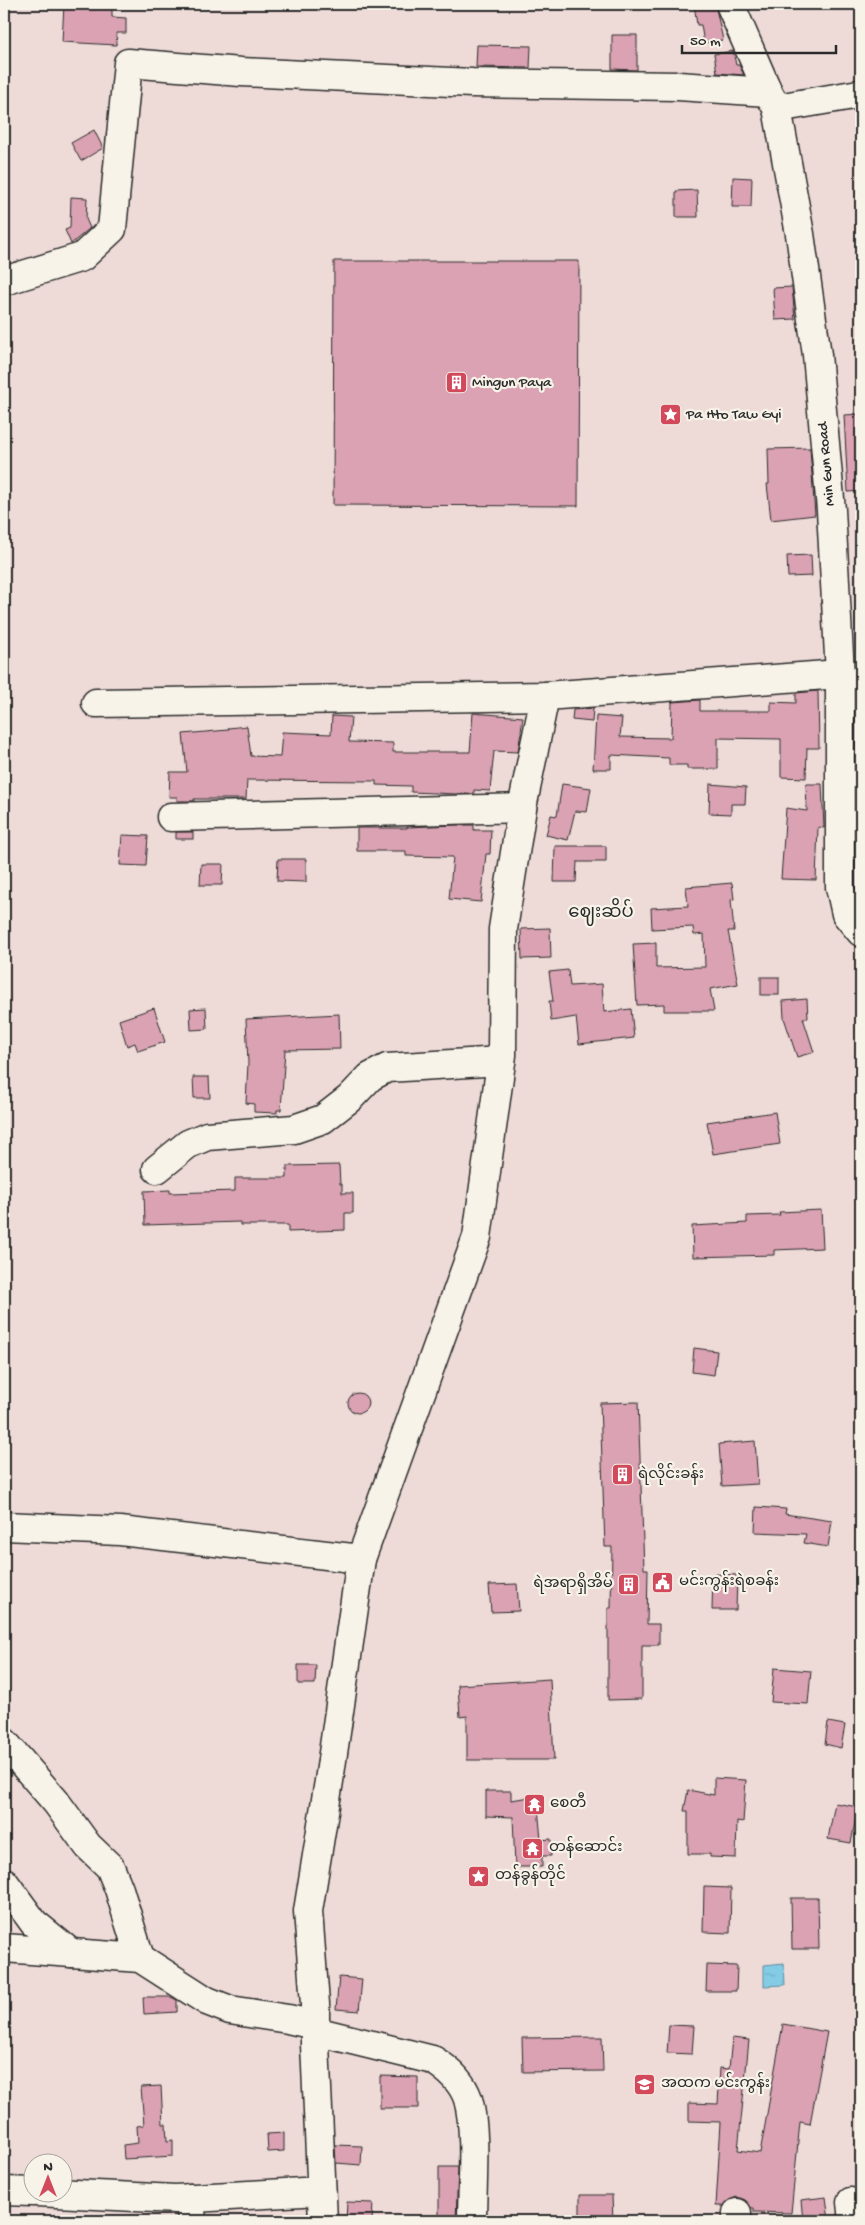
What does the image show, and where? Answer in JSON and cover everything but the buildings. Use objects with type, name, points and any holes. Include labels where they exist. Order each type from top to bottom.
[{"type":"street","name":"Min Gun Road","points":[[730,4],[772,100],[800,234],[817,355],[834,550],[840,674],[840,886],[846,914],[861,932]]},
{"type":"street","points":[[4,281],[82,258],[112,229],[128,63],[241,72],[472,83],[678,86],[772,100],[859,94]]},
{"type":"street","points":[[96,703],[545,696],[840,674]]},
{"type":"street","points":[[323,2221],[308,1911],[361,1559],[477,1237],[501,1061],[503,929],[522,808],[545,696]]},
{"type":"street","points":[[171,817],[522,808]]},
{"type":"street","points":[[157,1169],[188,1144],[207,1136],[294,1129],[323,1119],[350,1098],[370,1077],[387,1068],[501,1061]]},
{"type":"street","points":[[4,1526],[120,1531],[361,1559]]},
{"type":"street","points":[[4,1742],[56,1802],[88,1846],[110,1867],[119,1889],[140,1958]]},
{"type":"street","points":[[4,1882],[34,1923],[71,1953]]},
{"type":"street","points":[[4,1948],[140,1958],[215,2004],[230,2010],[288,2019],[433,2060],[449,2070],[459,2082],[468,2098],[472,2123],[472,2221]]},
{"type":"street","points":[[4,2191],[22,2192]]},
{"type":"street","points":[[72,2196],[191,2209],[322,2191]]},
{"type":"water","points":[[784,1963],[785,1985],[764,1986],[764,1965]]},
{"type":"place","name":"Mingun Paya","points":[[456,383]]},
{"type":"place","name":"Pa Hto Taw Gyi","points":[[670,415]]},
{"type":"place","name":"ရဲလိုင်းခန်း","points":[[622,1475]]},
{"type":"place","name":"မင်းကွန်းရဲစခန်း","points":[[663,1582]]},
{"type":"place","name":"ရဲအရာရှိအိမ်","points":[[629,1584]]},
{"type":"place","name":"စေတီ","points":[[534,1804]]},
{"type":"place","name":"တန်ဆောင်း","points":[[533,1848]]},
{"type":"place","name":"တန်ခွန်တိုင်","points":[[479,1876]]},
{"type":"place","name":"အထက မင်းကွန်း","points":[[645,2084]]},
{"type":"district","name":"ဈေးဆိပ်","points":[[601,913]]}]
